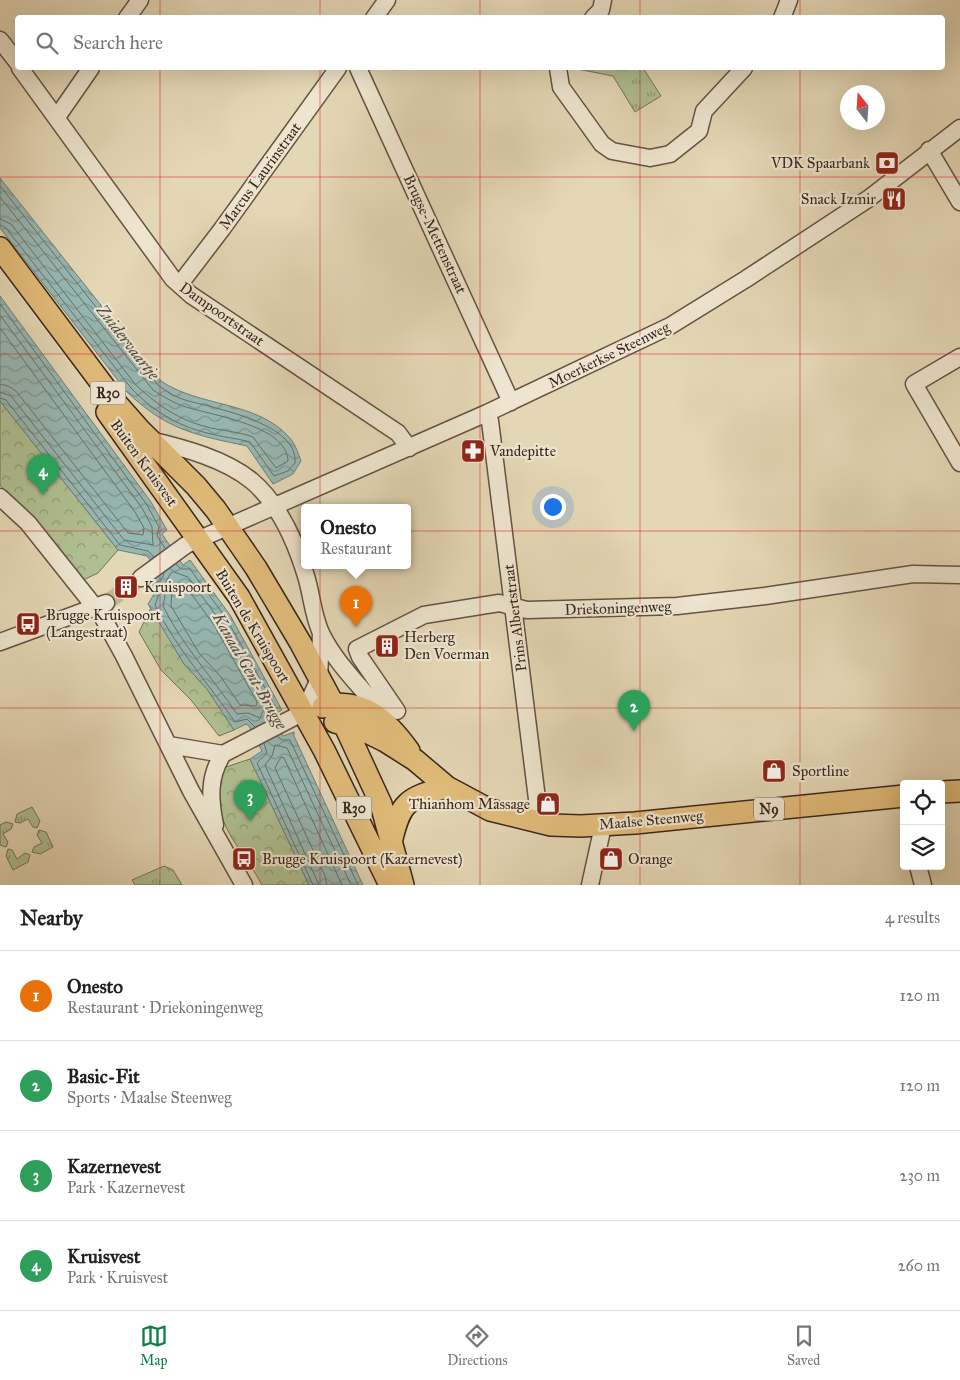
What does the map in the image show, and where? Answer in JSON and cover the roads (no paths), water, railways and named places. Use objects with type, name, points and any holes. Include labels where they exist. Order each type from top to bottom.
[{"type":"main road","name":"Buiten Kruisvest","points":[[0,248],[117,404],[196,486],[228,527]]},
{"type":"main road","name":"Buiten Kruisvest","points":[[0,267],[199,539]]},
{"type":"main road","name":"Buiten de Kruispoort","points":[[228,527],[281,609],[333,704]]},
{"type":"main road","name":"Buiten de Kruispoort","points":[[199,539],[239,596],[295,716]]},
{"type":"main road","name":"Maalse Steenweg","points":[[333,704],[346,703],[396,721],[415,760]]},
{"type":"main road","name":"N9","points":[[295,716],[333,704]]},
{"type":"main road","name":"R30","points":[[333,704],[380,804],[403,885]]},
{"type":"main road","name":"N9","points":[[295,716],[344,724]]},
{"type":"main road","name":"R30","points":[[295,716],[348,797],[390,885]]},
{"type":"main road","name":"Maalse Steenweg","points":[[344,724],[385,742],[415,760],[447,787],[490,810],[540,823],[603,826],[900,799]]},
{"type":"main road","points":[[391,844],[398,816],[410,800],[420,794],[447,787]]},
{"type":"main road","points":[[945,792],[960,791]]},
{"type":"street","points":[[129,15],[140,0]]},
{"type":"street","points":[[376,15],[387,0]]},
{"type":"street","points":[[595,15],[601,10],[603,0]]},
{"type":"street","points":[[783,15],[789,0]]},
{"type":"street","points":[[0,40],[15,60]]},
{"type":"street","name":"Dampoortstraat","points":[[21,70],[173,279],[191,295],[398,432],[409,448]]},
{"type":"street","points":[[56,117],[91,70]]},
{"type":"street","name":"Marcus Laurinstraat","points":[[180,284],[337,70]]},
{"type":"street","name":"Brugse-Mettenstraat","points":[[359,70],[511,402]]},
{"type":"street","points":[[558,70],[561,87],[602,144],[612,151],[650,158],[670,154],[694,136],[703,122],[704,111],[742,70]]},
{"type":"street","name":"Moerkerkse Steenweg","points":[[228,527],[487,413],[670,326],[746,279],[868,198],[960,128]]},
{"type":"street","points":[[929,150],[960,202]]},
{"type":"street","points":[[960,357],[914,384],[960,463]]},
{"type":"street","name":"Prins Albertstraat","points":[[487,413],[490,422],[540,823]]},
{"type":"street","name":"Buiten Kruisvest","points":[[150,440],[174,446],[235,470],[261,490],[291,536],[301,557]]},
{"type":"street","points":[[307,504],[308,492]]},
{"type":"street","points":[[0,497],[28,523],[100,605],[169,745],[244,885]]},
{"type":"street","points":[[148,573],[199,539],[228,527]]},
{"type":"street","name":"Buiten Kruisvest","points":[[308,571],[321,633]]},
{"type":"street","name":"Driekoningenweg","points":[[396,721],[357,649],[370,640],[424,615],[499,603],[527,610],[677,606],[765,596],[913,574],[960,575]]},
{"type":"street","points":[[0,642],[100,605]]},
{"type":"street","points":[[216,832],[210,781],[223,754],[295,716],[319,679],[321,633]]},
{"type":"street","name":"Maalse Steenweg","points":[[321,633],[338,660],[376,705],[396,721]]},
{"type":"street","points":[[169,745],[223,754]]},
{"type":"street","points":[[590,885],[603,826]]},
{"type":"street","points":[[919,870],[923,885]]},
{"type":"water","name":"Zuidervaartje","points":[[0,178],[161,381],[193,396],[244,410],[276,425],[291,439],[301,461],[293,474],[273,484],[247,446],[182,429],[155,415],[127,392],[0,228]]},
{"type":"water","name":"Kanaal Gent-Brugge","points":[[0,296],[151,502],[167,530],[162,534],[183,565],[190,560],[230,615],[282,710],[272,716],[283,736],[294,732],[294,736],[363,885],[309,885],[250,759],[262,751],[249,726],[246,724],[234,730],[207,689],[184,664],[148,604],[154,594],[151,586],[146,584],[160,573],[147,556],[118,550],[0,401]]},
{"type":"tunnel","points":[[106,603],[141,578]]},
{"type":"place","name":"VDK Spaarbank","points":[[887,163]]},
{"type":"place","name":"Snack Izmir","points":[[894,199]]},
{"type":"place","name":"Vandepitte","points":[[473,451]]},
{"type":"place","name":"Kruisvest","points":[[43,495]]},
{"type":"place","name":"Kruispoort","points":[[126,587]]},
{"type":"place","name":"Brugge Kruispoort (Langestraat)","points":[[28,624]]},
{"type":"place","name":"Onesto","points":[[356,627]]},
{"type":"place","name":"Herberg Den Voerman","points":[[387,646]]},
{"type":"place","name":"Basic-Fit","points":[[634,731]]},
{"type":"place","name":"Sportline","points":[[774,771]]},
{"type":"place","name":"Thianhom Massage","points":[[548,804]]},
{"type":"place","name":"Kazernevest","points":[[250,821]]},
{"type":"place","name":"Brugge Kruispoort (Kazernevest)","points":[[244,859]]},
{"type":"place","name":"Orange","points":[[611,859]]}]
